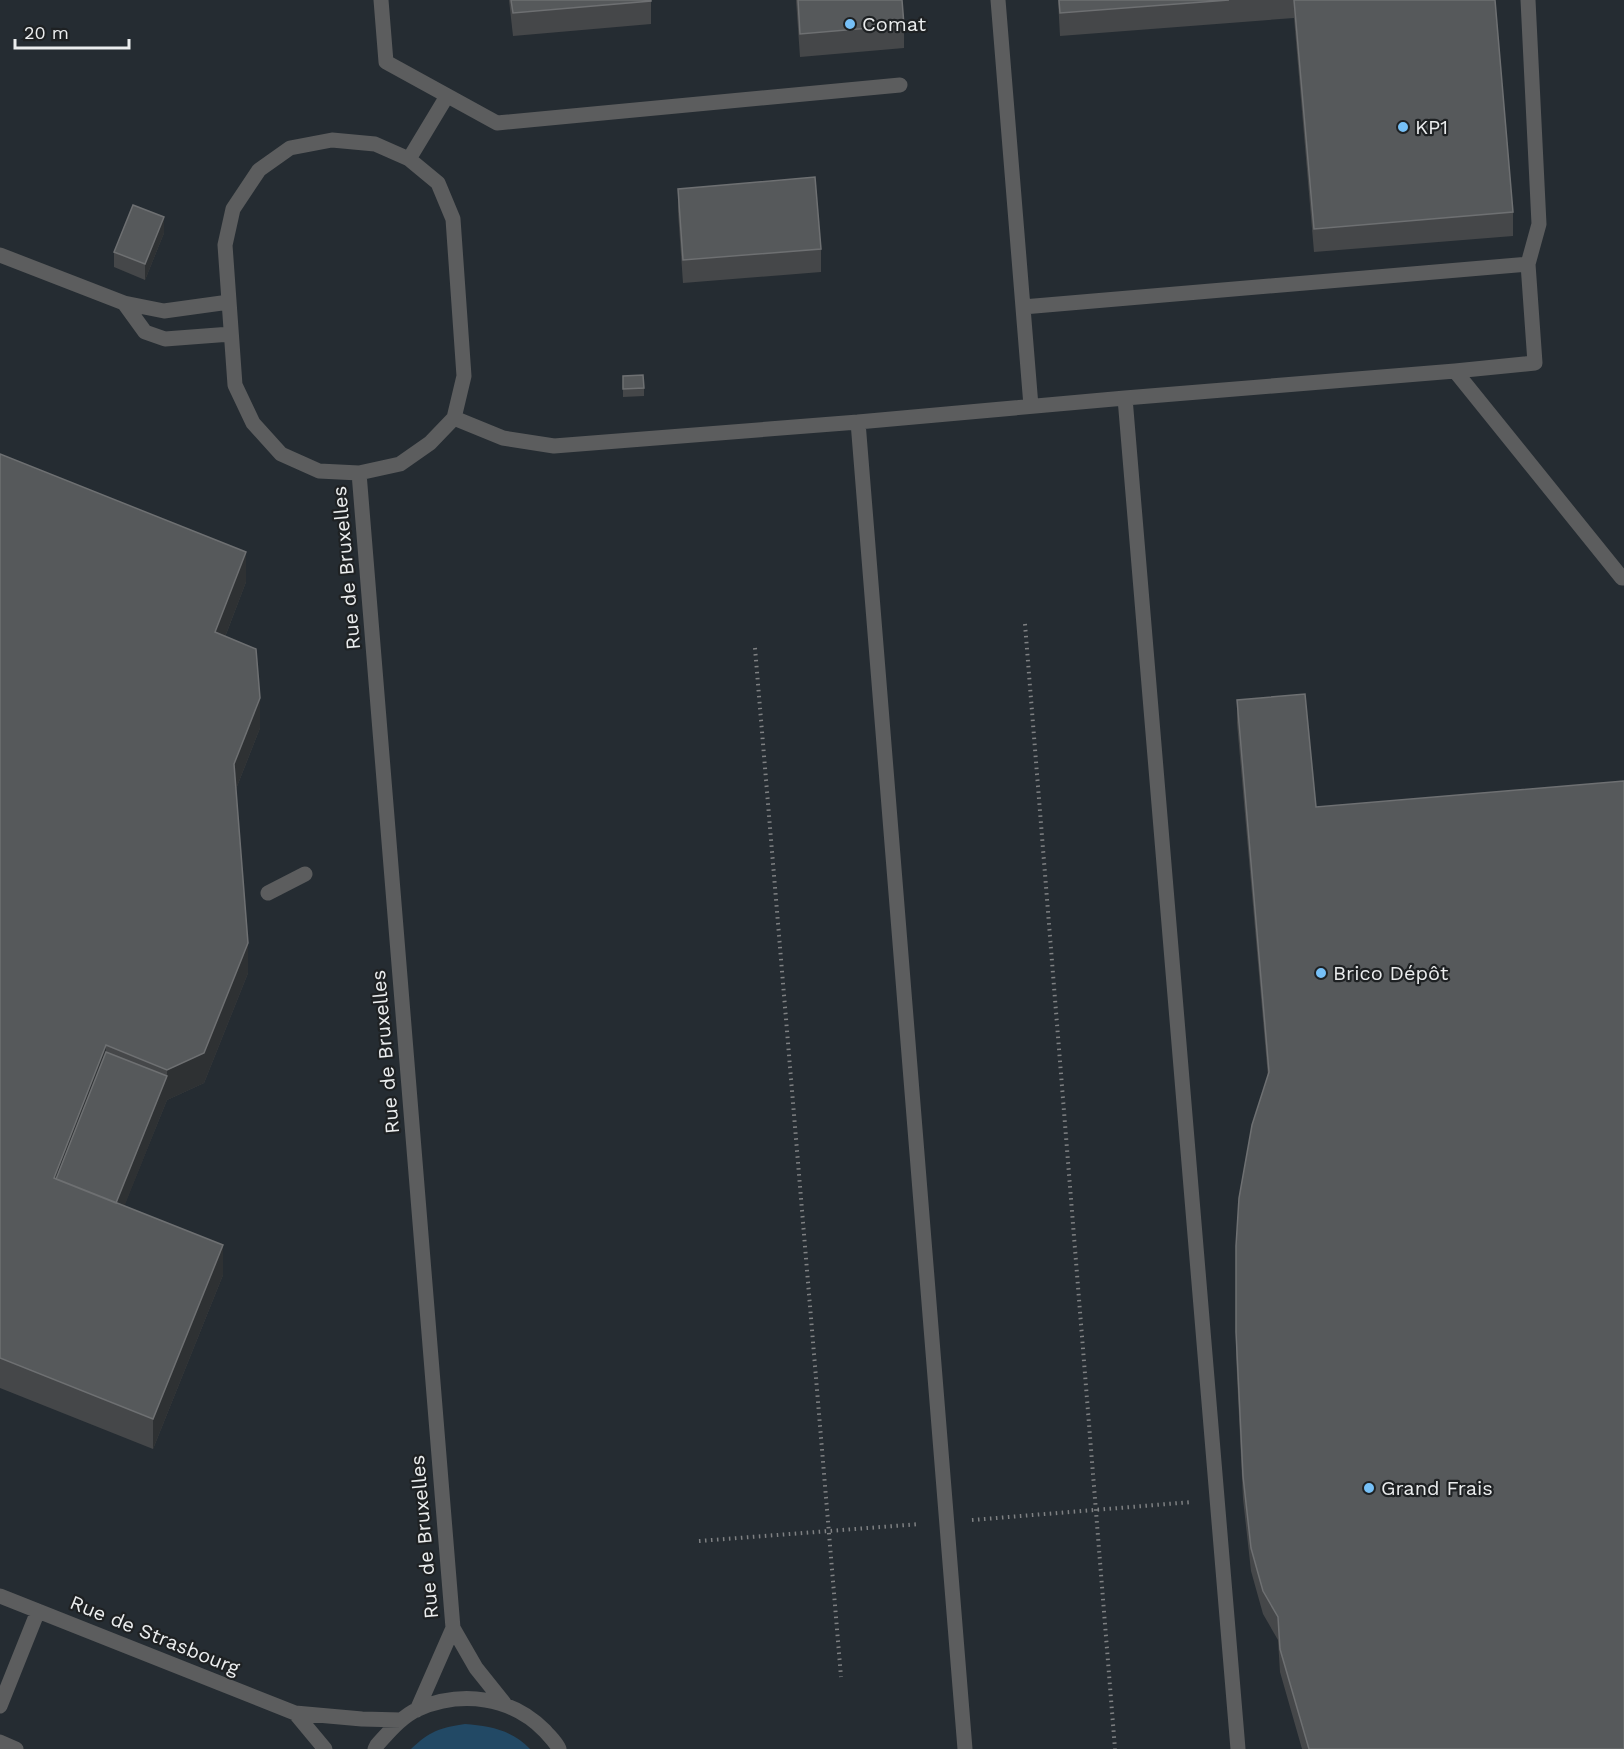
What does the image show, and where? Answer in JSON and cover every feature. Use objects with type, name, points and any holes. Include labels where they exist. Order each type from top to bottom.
[{"type":"street","points":[[381,0],[386,62],[497,123],[900,85]]},
{"type":"street","points":[[998,0],[1031,406]]},
{"type":"street","points":[[454,418],[502,438],[554,447],[1535,363],[1528,264],[1539,224],[1528,0]]},
{"type":"street","points":[[409,159],[447,96]]},
{"type":"street","points":[[333,140],[375,144],[409,159],[438,183],[453,219],[464,376],[454,418],[430,443],[400,464],[359,473],[319,471],[281,454],[253,423],[235,385],[225,245],[233,209],[259,170],[290,148],[333,140]]},
{"type":"street","points":[[0,255],[124,303],[164,311],[229,302]]},
{"type":"street","points":[[1023,307],[1528,264]]},
{"type":"street","points":[[124,303],[145,332],[165,339],[231,334]]},
{"type":"street","points":[[1455,371],[1586,535],[1624,578]]},
{"type":"street","points":[[1125,398],[1238,1749]]},
{"type":"street","points":[[858,422],[965,1749]]},
{"type":"street","name":"Rue de Bruxelles","points":[[359,473],[453,1628],[476,1668],[504,1704]]},
{"type":"street","points":[[268,893],[305,874]]},
{"type":"street","name":"Rue de Strasbourg","points":[[0,1596],[295,1713],[401,1720]]},
{"type":"street","points":[[0,1706],[38,1611]]},
{"type":"street","name":"Rue de Bruxelles","points":[[417,1710],[453,1628]]},
{"type":"street","points":[[375,1749],[401,1720],[417,1710],[445,1700],[474,1698],[504,1704],[534,1720],[559,1749]]},
{"type":"street","name":"Rue de Strasbourg","points":[[295,1713],[325,1749]]},
{"type":"street","points":[[0,1742],[16,1749]]},
{"type":"path","points":[[1025,624],[1115,1749]]},
{"type":"path","points":[[755,648],[841,1677]]},
{"type":"shaded area","points":[[0,0],[1624,0],[1624,1749],[0,1749]]},
{"type":"shaded area","points":[[465,1724],[508,1733],[530,1749],[411,1749],[435,1731]]},
{"type":"building","points":[[511,0],[651,0],[651,1],[513,13]]},
{"type":"building","points":[[798,0],[902,0],[904,25],[800,34]]},
{"type":"building","points":[[1059,0],[1229,0],[1060,13]]},
{"type":"building","name":"KP1","points":[[1294,0],[1495,0],[1513,212],[1314,229]]},
{"type":"building","points":[[815,177],[821,249],[683,260],[678,189]]},
{"type":"building","points":[[133,205],[164,217],[145,264],[114,252]]},
{"type":"building","points":[[643,375],[644,388],[623,389],[623,376]]},
{"type":"building","points":[[0,454],[246,552],[215,632],[256,649],[260,698],[234,764],[248,943],[204,1053],[167,1070],[106,1045],[54,1178],[223,1245],[153,1419],[0,1358]]},
{"type":"building","points":[[1305,694],[1316,807],[1624,781],[1624,1749],[1309,1749],[1280,1649],[1278,1617],[1263,1591],[1251,1548],[1243,1476],[1236,1332],[1236,1246],[1239,1198],[1252,1125],[1269,1072],[1237,700]]},
{"type":"building","points":[[106,1052],[167,1076],[116,1203],[56,1179]]},
{"type":"place","name":"Comat","points":[[850,24]]},
{"type":"place","name":"KP1","points":[[1403,127]]},
{"type":"place","name":"Brico Dépôt","points":[[1321,973]]},
{"type":"place","name":"Grand Frais","points":[[1369,1488]]}]
